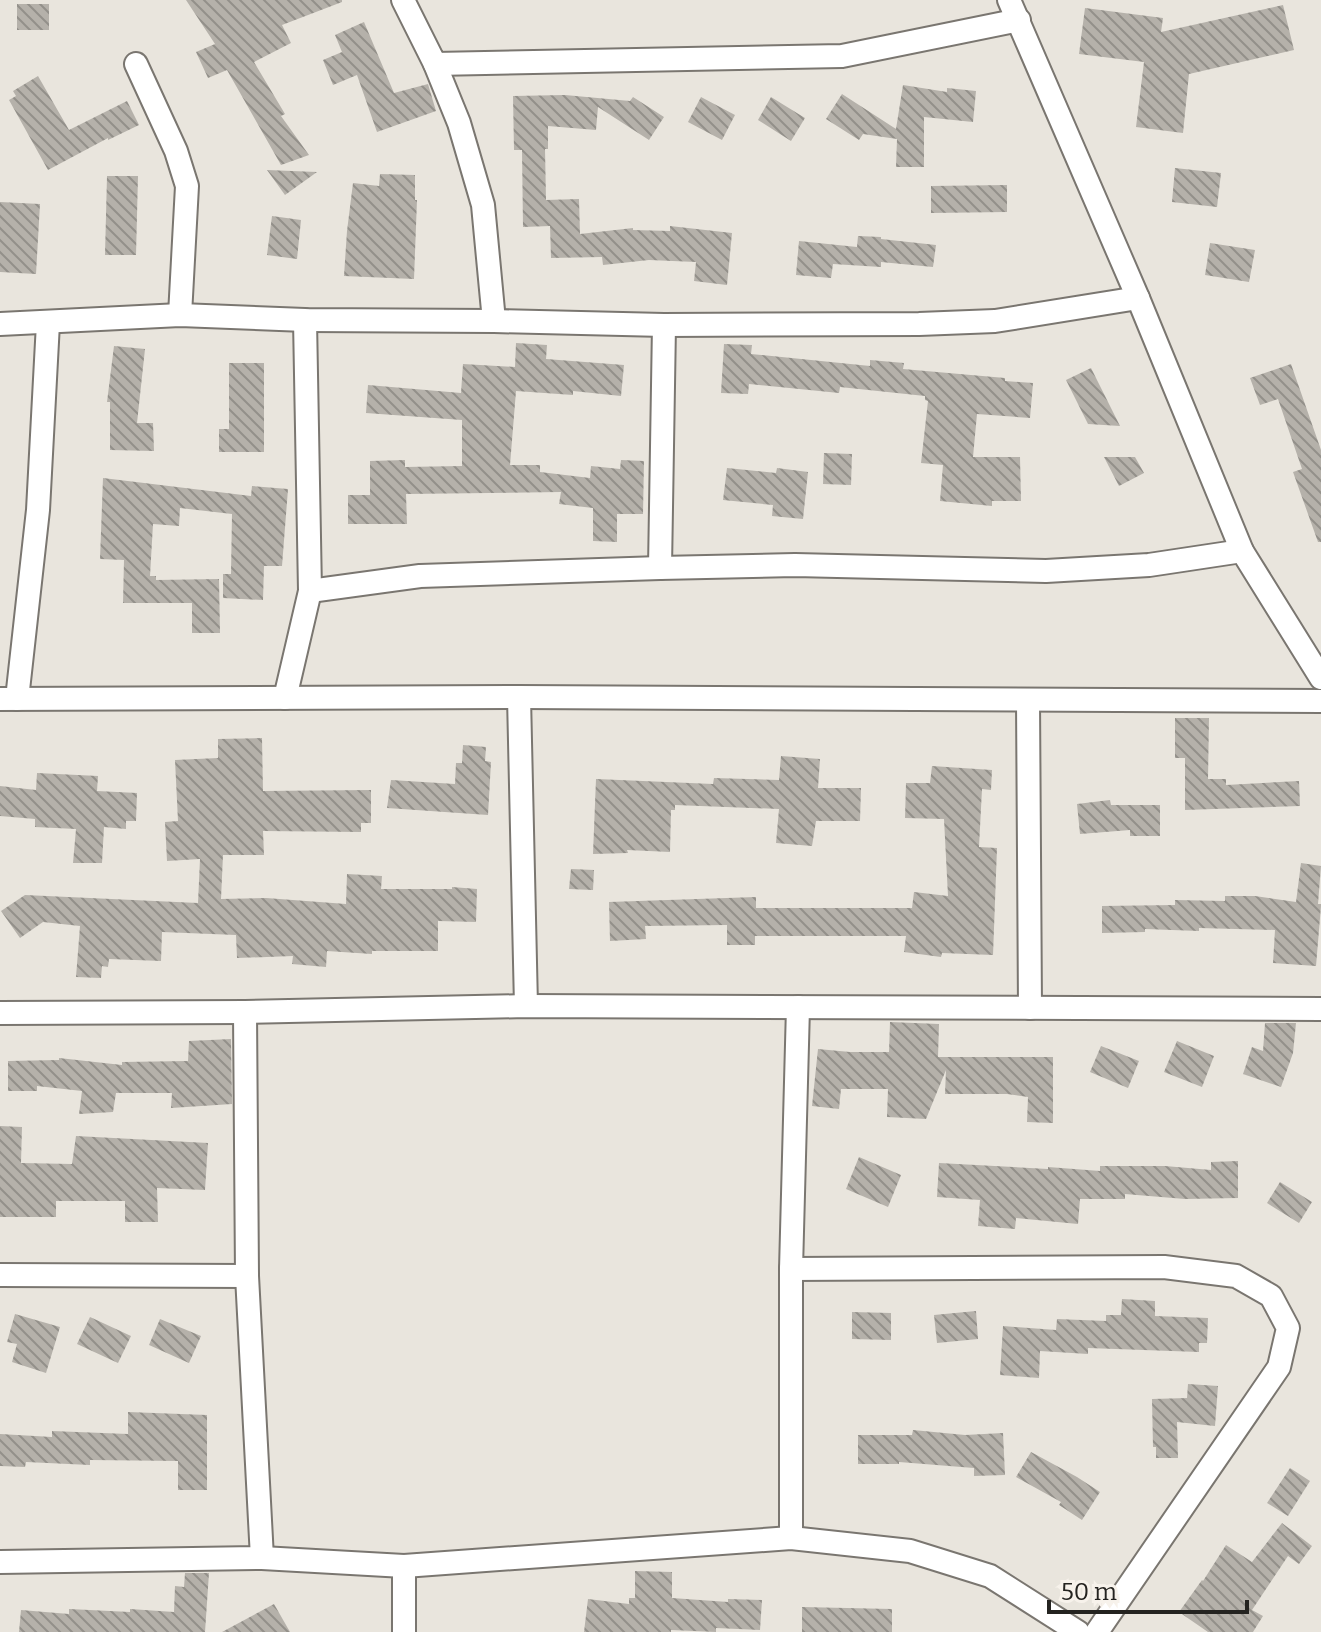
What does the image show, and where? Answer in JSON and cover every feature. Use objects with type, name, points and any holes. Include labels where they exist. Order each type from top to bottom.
[{"type":"street","points":[[403,0],[435,64],[459,123],[483,205],[494,321]]},
{"type":"street","points":[[435,64],[842,56],[1014,10],[1138,298],[1242,551],[1321,678]]},
{"type":"street","points":[[136,64],[176,151],[187,186],[180,315]]},
{"type":"street","points":[[0,324],[180,315],[305,320],[664,325],[903,324],[995,321],[1138,298]]},
{"type":"street","points":[[285,698],[310,591],[305,320]]},
{"type":"street","points":[[48,323],[38,510],[9,699],[519,697],[1321,701]]},
{"type":"street","points":[[660,568],[664,325]]},
{"type":"street","points":[[310,591],[420,576],[660,568],[795,565],[1046,571],[1149,565],[1242,551]]},
{"type":"street","points":[[519,697],[526,1006]]},
{"type":"street","points":[[1028,700],[1030,1008]]},
{"type":"street","points":[[0,1013],[526,1006],[1321,1009]]},
{"type":"street","points":[[791,1538],[791,1269],[798,1007]]},
{"type":"street","points":[[245,1012],[247,1276],[262,1558]]},
{"type":"street","points":[[791,1269],[1164,1267],[1236,1276],[1271,1296],[1288,1328],[1279,1367],[1097,1632]]},
{"type":"street","points":[[0,1275],[247,1276]]},
{"type":"street","points":[[0,1562],[262,1558],[404,1566],[791,1538],[910,1551],[990,1576],[1078,1632]]},
{"type":"street","points":[[404,1566],[404,1632]]},
{"type":"building","points":[[186,0],[342,0],[282,25],[291,43],[254,62],[285,114],[281,116],[309,155],[281,165],[227,70],[208,78],[196,52],[215,44]]},
{"type":"building","points":[[17,4],[49,4],[49,30],[17,30]]},
{"type":"building","points":[[1283,5],[1294,50],[1189,74],[1183,133],[1136,127],[1144,62],[1079,54],[1085,8],[1163,18],[1161,32]]},
{"type":"building","points":[[364,22],[394,93],[428,84],[436,111],[377,132],[357,75],[333,85],[323,60],[342,52],[335,35]]},
{"type":"building","points":[[38,76],[69,130],[127,101],[139,125],[48,170],[9,100],[16,96],[13,91]]},
{"type":"building","points":[[903,85],[947,92],[947,88],[976,91],[973,122],[924,117],[924,167],[896,167],[897,139],[863,134],[859,140],[826,119],[842,94],[896,129]]},
{"type":"building","points":[[565,95],[630,101],[633,97],[664,117],[649,140],[598,107],[596,130],[548,126],[546,200],[579,199],[580,234],[633,228],[670,231],[670,226],[732,233],[727,285],[694,281],[696,262],[649,260],[603,265],[602,257],[551,258],[550,226],[523,227],[522,150],[514,150],[513,96]]},
{"type":"building","points":[[701,97],[735,115],[722,140],[688,122]]},
{"type":"building","points":[[771,97],[805,118],[791,141],[758,120]]},
{"type":"building","points":[[1175,168],[1221,173],[1217,207],[1172,202]]},
{"type":"building","points":[[267,170],[317,172],[285,195]]},
{"type":"building","points":[[380,174],[415,175],[414,279],[344,276],[353,183],[379,186]]},
{"type":"building","points":[[107,176],[138,176],[136,255],[105,255]]},
{"type":"building","points":[[1007,185],[1007,212],[931,213],[931,186]]},
{"type":"building","points":[[0,202],[40,204],[36,274],[0,272]]},
{"type":"building","points":[[272,216],[301,220],[297,259],[267,255]]},
{"type":"building","points":[[858,236],[936,245],[933,267],[881,262],[881,267],[833,264],[831,278],[796,275],[799,241],[857,247]]},
{"type":"building","points":[[1210,243],[1255,250],[1249,282],[1205,275]]},
{"type":"building","points":[[516,343],[547,345],[546,359],[624,365],[621,396],[573,391],[573,395],[516,391],[510,465],[540,465],[540,472],[590,478],[591,466],[620,469],[621,460],[644,461],[643,514],[617,514],[617,542],[593,541],[593,508],[559,504],[561,492],[406,494],[407,524],[348,524],[348,495],[370,495],[370,461],[405,460],[405,467],[462,466],[462,420],[366,413],[368,385],[461,393],[463,364],[515,367]]},
{"type":"building","points":[[724,344],[752,345],[751,354],[870,366],[870,360],[904,363],[903,369],[1033,383],[1030,418],[977,414],[973,457],[1020,457],[1021,501],[992,501],[992,506],[940,501],[943,465],[921,463],[928,401],[925,396],[840,387],[839,393],[749,384],[748,394],[721,393]]},
{"type":"building","points":[[114,346],[145,349],[137,423],[153,423],[154,451],[110,450],[110,402],[107,402]]},
{"type":"building","points":[[229,363],[264,363],[264,452],[219,452],[219,429],[229,429]]},
{"type":"building","points":[[1291,364],[1321,450],[1321,542],[1318,542],[1293,472],[1302,469],[1278,399],[1260,405],[1250,378]]},
{"type":"building","points":[[1091,368],[1120,426],[1088,424],[1066,380]]},
{"type":"building","points":[[824,453],[852,454],[851,485],[823,484]]},
{"type":"building","points":[[1104,457],[1135,457],[1144,473],[1119,486]]},
{"type":"building","points":[[727,468],[776,473],[777,468],[808,472],[803,519],[772,516],[773,505],[723,500]]},
{"type":"building","points":[[103,478],[251,496],[252,486],[288,489],[282,566],[264,566],[263,600],[223,598],[223,574],[231,574],[232,514],[180,508],[179,526],[153,524],[150,576],[156,576],[156,580],[219,579],[220,633],[192,633],[192,603],[123,603],[124,560],[100,559]]},
{"type":"building","points":[[1175,718],[1209,718],[1208,779],[1226,779],[1226,785],[1299,781],[1300,806],[1185,810],[1185,758],[1175,758]]},
{"type":"building","points":[[262,738],[263,791],[371,790],[371,823],[361,823],[361,832],[263,831],[264,855],[223,855],[221,899],[266,898],[346,904],[347,874],[382,876],[381,889],[477,889],[476,922],[438,921],[438,951],[372,951],[372,954],[327,951],[326,967],[292,964],[293,956],[237,958],[236,935],[162,932],[161,961],[109,959],[108,967],[102,966],[101,978],[76,977],[80,926],[43,922],[20,938],[1,911],[25,895],[198,903],[200,859],[167,861],[165,822],[178,821],[175,760],[218,758],[218,739]]},
{"type":"building","points":[[463,745],[486,747],[485,761],[491,762],[488,815],[387,808],[391,780],[455,784],[456,763],[462,763]]},
{"type":"building","points":[[781,756],[820,759],[818,788],[861,788],[860,821],[816,821],[812,846],[776,843],[779,809],[675,805],[675,810],[671,810],[670,852],[627,850],[628,853],[593,854],[596,779],[713,784],[714,778],[779,780]]},
{"type":"building","points":[[932,766],[992,770],[991,790],[982,789],[979,847],[997,848],[993,955],[942,953],[941,957],[904,952],[906,936],[755,936],[755,945],[727,945],[727,925],[645,926],[646,939],[610,941],[609,902],[756,897],[756,908],[912,908],[914,892],[948,896],[944,819],[905,818],[906,783],[930,783]]},
{"type":"building","points":[[37,773],[98,776],[97,791],[137,793],[136,821],[126,821],[126,829],[104,827],[102,863],[73,863],[76,829],[35,827],[35,819],[0,816],[0,786],[36,790]]},
{"type":"building","points":[[1110,800],[1111,805],[1160,805],[1160,836],[1130,836],[1130,830],[1080,834],[1077,804]]},
{"type":"building","points":[[1301,863],[1321,866],[1316,966],[1273,963],[1275,930],[1199,928],[1199,931],[1145,929],[1145,932],[1102,933],[1102,906],[1175,905],[1175,900],[1225,901],[1225,896],[1255,896],[1296,902]]},
{"type":"building","points":[[571,869],[594,870],[593,890],[569,889]]},
{"type":"building","points":[[890,1022],[939,1024],[938,1057],[1053,1057],[1053,1123],[1027,1122],[1028,1097],[945,1094],[946,1070],[926,1119],[887,1117],[888,1089],[841,1089],[839,1109],[812,1106],[818,1049],[889,1052]]},
{"type":"building","points":[[1265,1023],[1296,1023],[1293,1053],[1281,1087],[1243,1074],[1252,1047],[1263,1051]]},
{"type":"building","points":[[231,1039],[232,1104],[171,1108],[172,1093],[116,1093],[113,1112],[79,1114],[82,1091],[37,1086],[37,1091],[8,1091],[8,1061],[59,1058],[122,1065],[122,1062],[188,1061],[189,1041]]},
{"type":"building","points":[[1177,1041],[1214,1056],[1202,1087],[1164,1072]]},
{"type":"building","points":[[1101,1046],[1139,1061],[1128,1088],[1090,1072]]},
{"type":"building","points":[[0,1126],[22,1127],[21,1163],[72,1164],[76,1136],[208,1143],[205,1190],[157,1188],[158,1222],[125,1222],[125,1201],[56,1201],[56,1217],[0,1217]]},
{"type":"building","points":[[859,1157],[901,1175],[888,1207],[846,1189]]},
{"type":"building","points":[[1238,1161],[1238,1198],[1185,1199],[1125,1194],[1125,1199],[1080,1199],[1078,1224],[1016,1218],[1015,1229],[978,1226],[980,1200],[937,1197],[939,1163],[1100,1171],[1100,1166],[1211,1170],[1211,1162]]},
{"type":"building","points":[[1280,1182],[1312,1202],[1299,1223],[1267,1203]]},
{"type":"building","points":[[1122,1299],[1155,1301],[1155,1316],[1208,1318],[1207,1343],[1199,1343],[1199,1352],[1088,1348],[1088,1354],[1040,1351],[1039,1378],[1000,1375],[1003,1326],[1056,1330],[1057,1319],[1106,1321],[1106,1315],[1121,1315]]},
{"type":"building","points":[[976,1311],[978,1339],[937,1343],[934,1315]]},
{"type":"building","points":[[852,1312],[891,1313],[891,1340],[852,1339]]},
{"type":"building","points":[[15,1314],[60,1327],[46,1373],[12,1362],[17,1344],[7,1342]]},
{"type":"building","points":[[90,1317],[131,1336],[118,1363],[77,1344]]},
{"type":"building","points":[[160,1319],[201,1336],[189,1363],[149,1345]]},
{"type":"building","points":[[1188,1384],[1218,1386],[1215,1426],[1177,1422],[1178,1458],[1156,1458],[1152,1399],[1187,1398]]},
{"type":"building","points":[[128,1412],[207,1415],[207,1490],[178,1490],[178,1461],[90,1460],[90,1465],[26,1462],[25,1467],[0,1466],[0,1434],[52,1437],[52,1431],[128,1434]]},
{"type":"building","points":[[913,1430],[965,1435],[1003,1433],[1005,1475],[974,1476],[974,1468],[899,1462],[858,1464],[858,1435],[912,1435]]},
{"type":"building","points":[[1031,1452],[1100,1492],[1082,1520],[1059,1505],[1061,1502],[1016,1477]]},
{"type":"building","points":[[1290,1468],[1310,1481],[1288,1516],[1267,1503]]},
{"type":"building","points":[[1282,1523],[1312,1546],[1299,1564],[1288,1556],[1252,1610],[1263,1616],[1253,1632],[1208,1632],[1179,1612],[1226,1545],[1252,1562]]},
{"type":"building","points":[[635,1571],[672,1572],[672,1598],[728,1602],[728,1599],[762,1600],[760,1630],[716,1628],[716,1632],[584,1632],[588,1599],[629,1604],[629,1598],[635,1598]]},
{"type":"building","points":[[185,1573],[209,1573],[205,1632],[19,1632],[21,1610],[69,1614],[69,1609],[174,1612],[175,1586],[184,1587]]},
{"type":"building","points":[[274,1604],[290,1632],[222,1632]]},
{"type":"building","points":[[802,1607],[892,1609],[892,1632],[802,1632]]}]
